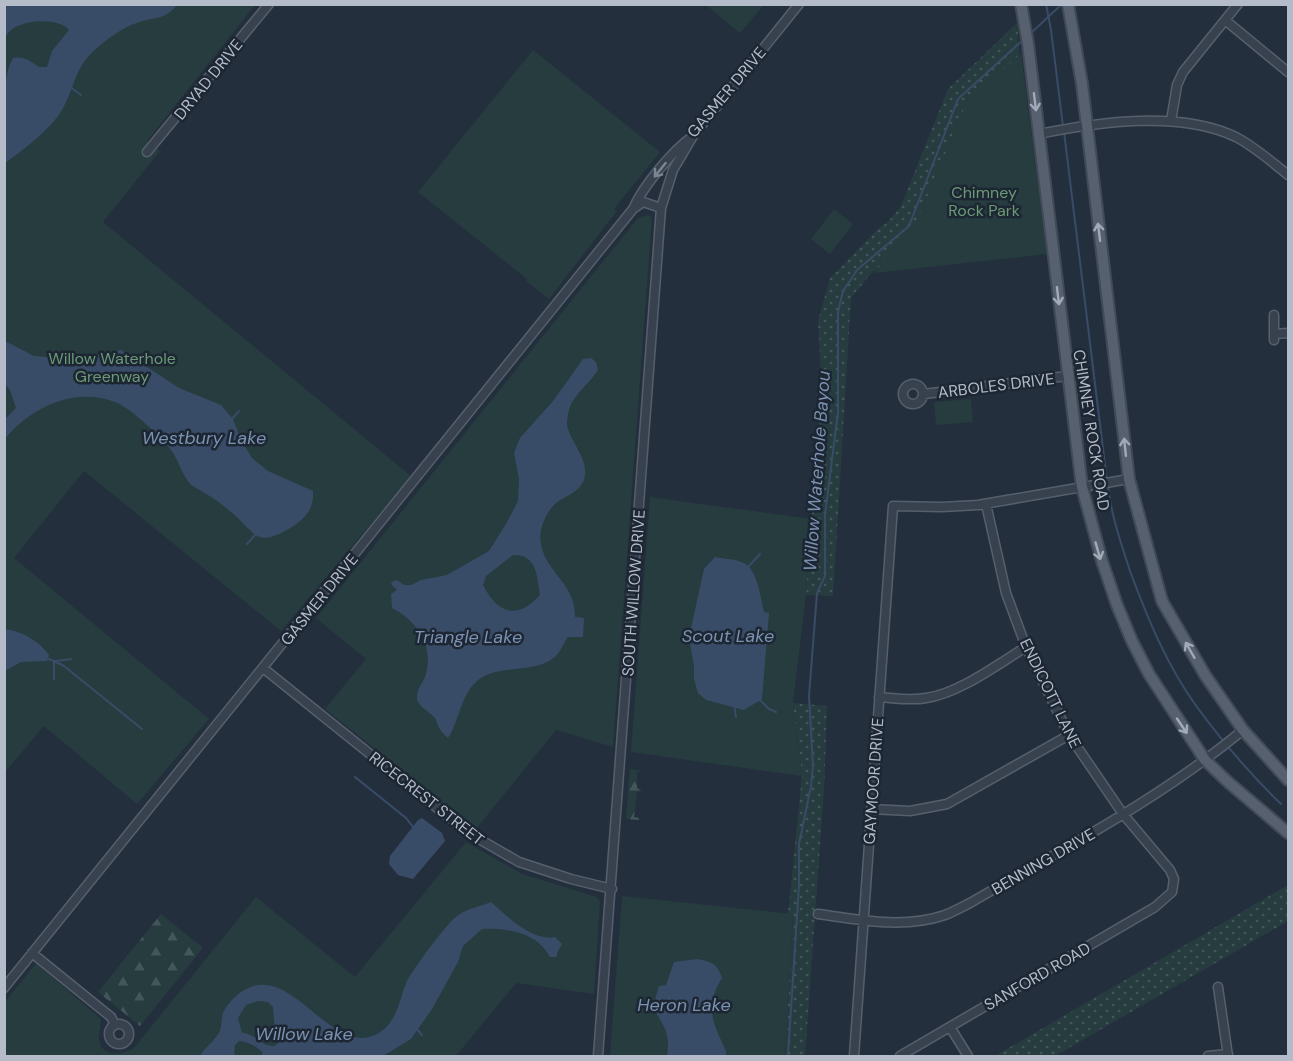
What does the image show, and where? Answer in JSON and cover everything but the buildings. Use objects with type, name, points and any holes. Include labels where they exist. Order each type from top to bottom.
[{"type":"main road","name":"CHIMNEY ROCK ROAD","points":[[1021,4],[1044,133],[1067,375],[1102,561],[1132,641],[1166,703],[1205,760],[1288,833]]},
{"type":"main road","name":"CHIMNEY ROCK ROAD","points":[[1069,9],[1081,128],[1124,480],[1162,601],[1205,675],[1243,730],[1288,780]]},
{"type":"street","name":"DRYAD DRIVE","points":[[147,152],[269,4]]},
{"type":"street","name":"GASMER DRIVE","points":[[4,988],[633,209],[638,198],[672,154],[693,136],[799,4]]},
{"type":"street","points":[[1171,121],[1177,85],[1183,72],[1238,4]]},
{"type":"street","points":[[1225,20],[1288,72]]},
{"type":"street","points":[[1044,133],[1138,121],[1171,121],[1208,127],[1235,137],[1256,149],[1288,175]]},
{"type":"street","name":"SOUTH WILLOW DRIVE","points":[[598,1056],[661,208],[673,170],[693,136]]},
{"type":"street","points":[[633,209],[643,202],[661,208]]},
{"type":"street","points":[[1274,315],[1274,337],[1288,333]]},
{"type":"street","name":"ARBOLES DRIVE","points":[[924,394],[1067,375]]},
{"type":"street","points":[[986,504],[1124,480]]},
{"type":"street","name":"GAYMOOR DRIVE","points":[[854,1056],[893,506],[942,507],[986,504]]},
{"type":"street","name":"ENDICOTT LANE","points":[[986,504],[1006,592],[1026,647],[1069,735],[1123,814],[1170,870],[1174,879],[1172,891]]},
{"type":"street","points":[[879,697],[912,699],[940,695],[1026,647]]},
{"type":"street","name":"RICECREST STREET","points":[[263,668],[467,832],[519,862],[571,879],[612,889]]},
{"type":"street","name":"BENNING DRIVE","points":[[818,914],[864,921],[907,923],[945,915],[970,903],[1123,814],[1205,760],[1243,730]]},
{"type":"street","points":[[871,809],[910,811],[947,804],[1069,735]]},
{"type":"street","name":"SANFORD ROAD","points":[[900,1056],[1155,907],[1172,891]]},
{"type":"street","points":[[32,953],[111,1017],[115,1025]]},
{"type":"street","points":[[1208,1056],[1228,1055],[1218,987]]},
{"type":"street","points":[[950,1027],[968,1056]]},
{"type":"green space","name":"Willow Waterhole Greenway","points":[[5,5],[255,5],[147,141],[160,151],[103,222],[411,476],[281,631],[84,471],[14,558],[209,719],[137,804],[44,726],[5,772]]},
{"type":"green space","points":[[706,5],[764,5],[740,33]]},
{"type":"green space","points":[[1017,23],[1024,106],[936,260],[873,271],[851,298],[833,596],[806,595],[822,395],[818,321],[830,278],[878,229],[888,222],[901,206],[948,89]]},
{"type":"green space","points":[[533,50],[660,152],[614,209],[617,211],[549,299],[418,192]]},
{"type":"green space","name":"Chimney Rock Park","points":[[1021,53],[1047,254],[874,273],[917,221],[965,106]]},
{"type":"green space","points":[[834,209],[853,224],[830,254],[811,239]]},
{"type":"green space","points":[[647,215],[652,217],[613,747],[556,730],[476,829],[325,709],[366,659],[316,618],[638,218]]},
{"type":"green space","points":[[971,399],[973,422],[936,425],[934,402]]},
{"type":"green space","points":[[650,497],[811,519],[806,595],[793,703],[802,776],[631,752]]},
{"type":"green space","points":[[793,703],[827,706],[824,790],[805,1056],[785,1056],[793,915],[788,914],[802,776]]},
{"type":"green space","points":[[630,769],[643,771],[637,772],[637,788],[643,791],[637,792],[634,817],[639,820],[626,819]]},
{"type":"green space","points":[[466,842],[522,874],[597,897],[600,902],[594,994],[516,983],[456,1056],[5,1056],[5,1002],[36,963],[101,1019],[99,1038],[103,1049],[117,1054],[133,1049],[256,897],[355,977]]},
{"type":"green space","points":[[1288,885],[1288,921],[1055,1056],[995,1056]]},
{"type":"green space","points":[[622,896],[793,914],[785,1056],[610,1056]]},
{"type":"green space","points":[[161,914],[203,948],[140,1026],[98,992]]},
{"type":"water","points":[[5,4],[177,5],[168,14],[127,27],[98,47],[79,70],[67,101],[51,125],[5,163],[4,94],[13,58],[24,58],[39,67],[47,67],[52,51],[69,30],[55,23],[35,22],[16,27],[5,39]]},
{"type":"water","name":"Westbury Lake","points":[[5,341],[34,356],[68,359],[121,350],[179,388],[221,405],[233,419],[241,440],[252,458],[268,471],[313,491],[307,514],[300,522],[281,533],[263,538],[256,535],[222,505],[191,485],[171,450],[143,421],[121,405],[100,398],[69,399],[40,409],[15,428],[5,439],[5,419],[16,408],[10,390],[5,384]]},
{"type":"water","name":"Triangle Lake","points":[[591,358],[596,362],[598,370],[571,405],[567,424],[583,461],[585,476],[579,488],[556,503],[550,510],[543,523],[540,539],[544,554],[571,596],[575,617],[584,618],[583,637],[568,637],[558,654],[548,662],[500,671],[481,678],[464,699],[448,738],[434,717],[418,702],[417,693],[428,666],[426,646],[422,636],[410,620],[392,608],[391,594],[397,590],[391,584],[397,580],[404,585],[411,585],[421,580],[447,575],[489,551],[518,501],[519,479],[514,453],[520,438],[553,401],[583,359]],"holes":[[[513,555],[527,558],[534,568],[540,595],[523,608],[516,611],[508,610],[495,602],[483,585],[486,576]]]},
{"type":"water","name":"Scout Lake","points":[[715,557],[737,561],[748,566],[758,584],[764,612],[769,613],[762,699],[744,710],[706,700],[698,693],[694,679],[689,637],[704,569]]},
{"type":"water","points":[[5,629],[18,632],[35,641],[49,655],[47,661],[21,662],[5,671]]},
{"type":"water","points":[[422,818],[442,833],[445,841],[413,879],[398,875],[389,864],[390,856]]},
{"type":"water","name":"Willow Lake","points":[[491,902],[512,921],[529,932],[546,938],[555,937],[562,944],[557,957],[550,957],[537,942],[521,933],[501,929],[482,929],[463,946],[458,962],[432,1009],[411,1039],[382,1056],[260,1056],[263,1053],[258,1048],[239,1041],[235,1045],[234,1056],[200,1056],[220,1031],[223,1013],[230,1002],[241,992],[259,985],[276,987],[293,996],[325,1022],[342,1032],[358,1038],[375,1035],[393,1019],[410,975],[452,920],[469,910]],"holes":[[[258,1001],[268,1002],[273,1007],[275,1032],[281,1040],[275,1046],[270,1046],[251,1035],[242,1033],[238,1018],[246,1005]]]},
{"type":"water","name":"Heron Lake","points":[[697,959],[713,964],[722,978],[713,998],[712,1015],[726,1056],[667,1056],[667,1035],[653,1007],[659,986],[666,985],[674,962]]},
{"type":"waterway","points":[[1046,4],[1063,126]]},
{"type":"waterway","name":"Willow Waterhole Bayou","points":[[1031,33],[1062,4]]},
{"type":"waterway","name":"Willow Waterhole Bayou","points":[[788,1056],[799,885],[799,844],[813,766],[809,696],[817,593],[825,576],[825,515],[838,412],[838,312],[843,291],[857,270],[909,226],[958,99],[1024,39]]},
{"type":"waterway","points":[[69,86],[81,95]]},
{"type":"waterway","points":[[1064,132],[1107,481]]},
{"type":"waterway","points":[[138,364],[148,353]]},
{"type":"waterway","points":[[231,420],[239,411]]},
{"type":"waterway","points":[[1108,486],[1114,518],[1130,571],[1151,623],[1176,675],[1216,732],[1281,804]]},
{"type":"waterway","points":[[247,544],[255,535]]},
{"type":"waterway","points":[[748,567],[760,554]]},
{"type":"waterway","points":[[46,658],[54,661],[54,679]]},
{"type":"waterway","points":[[56,661],[71,659]]},
{"type":"waterway","points":[[54,661],[64,666],[142,729]]},
{"type":"waterway","points":[[759,699],[769,709],[776,712]]},
{"type":"waterway","points":[[734,705],[736,717]]},
{"type":"waterway","points":[[355,777],[406,818],[413,827]]},
{"type":"waterway","points":[[416,1028],[422,1035]]}]
